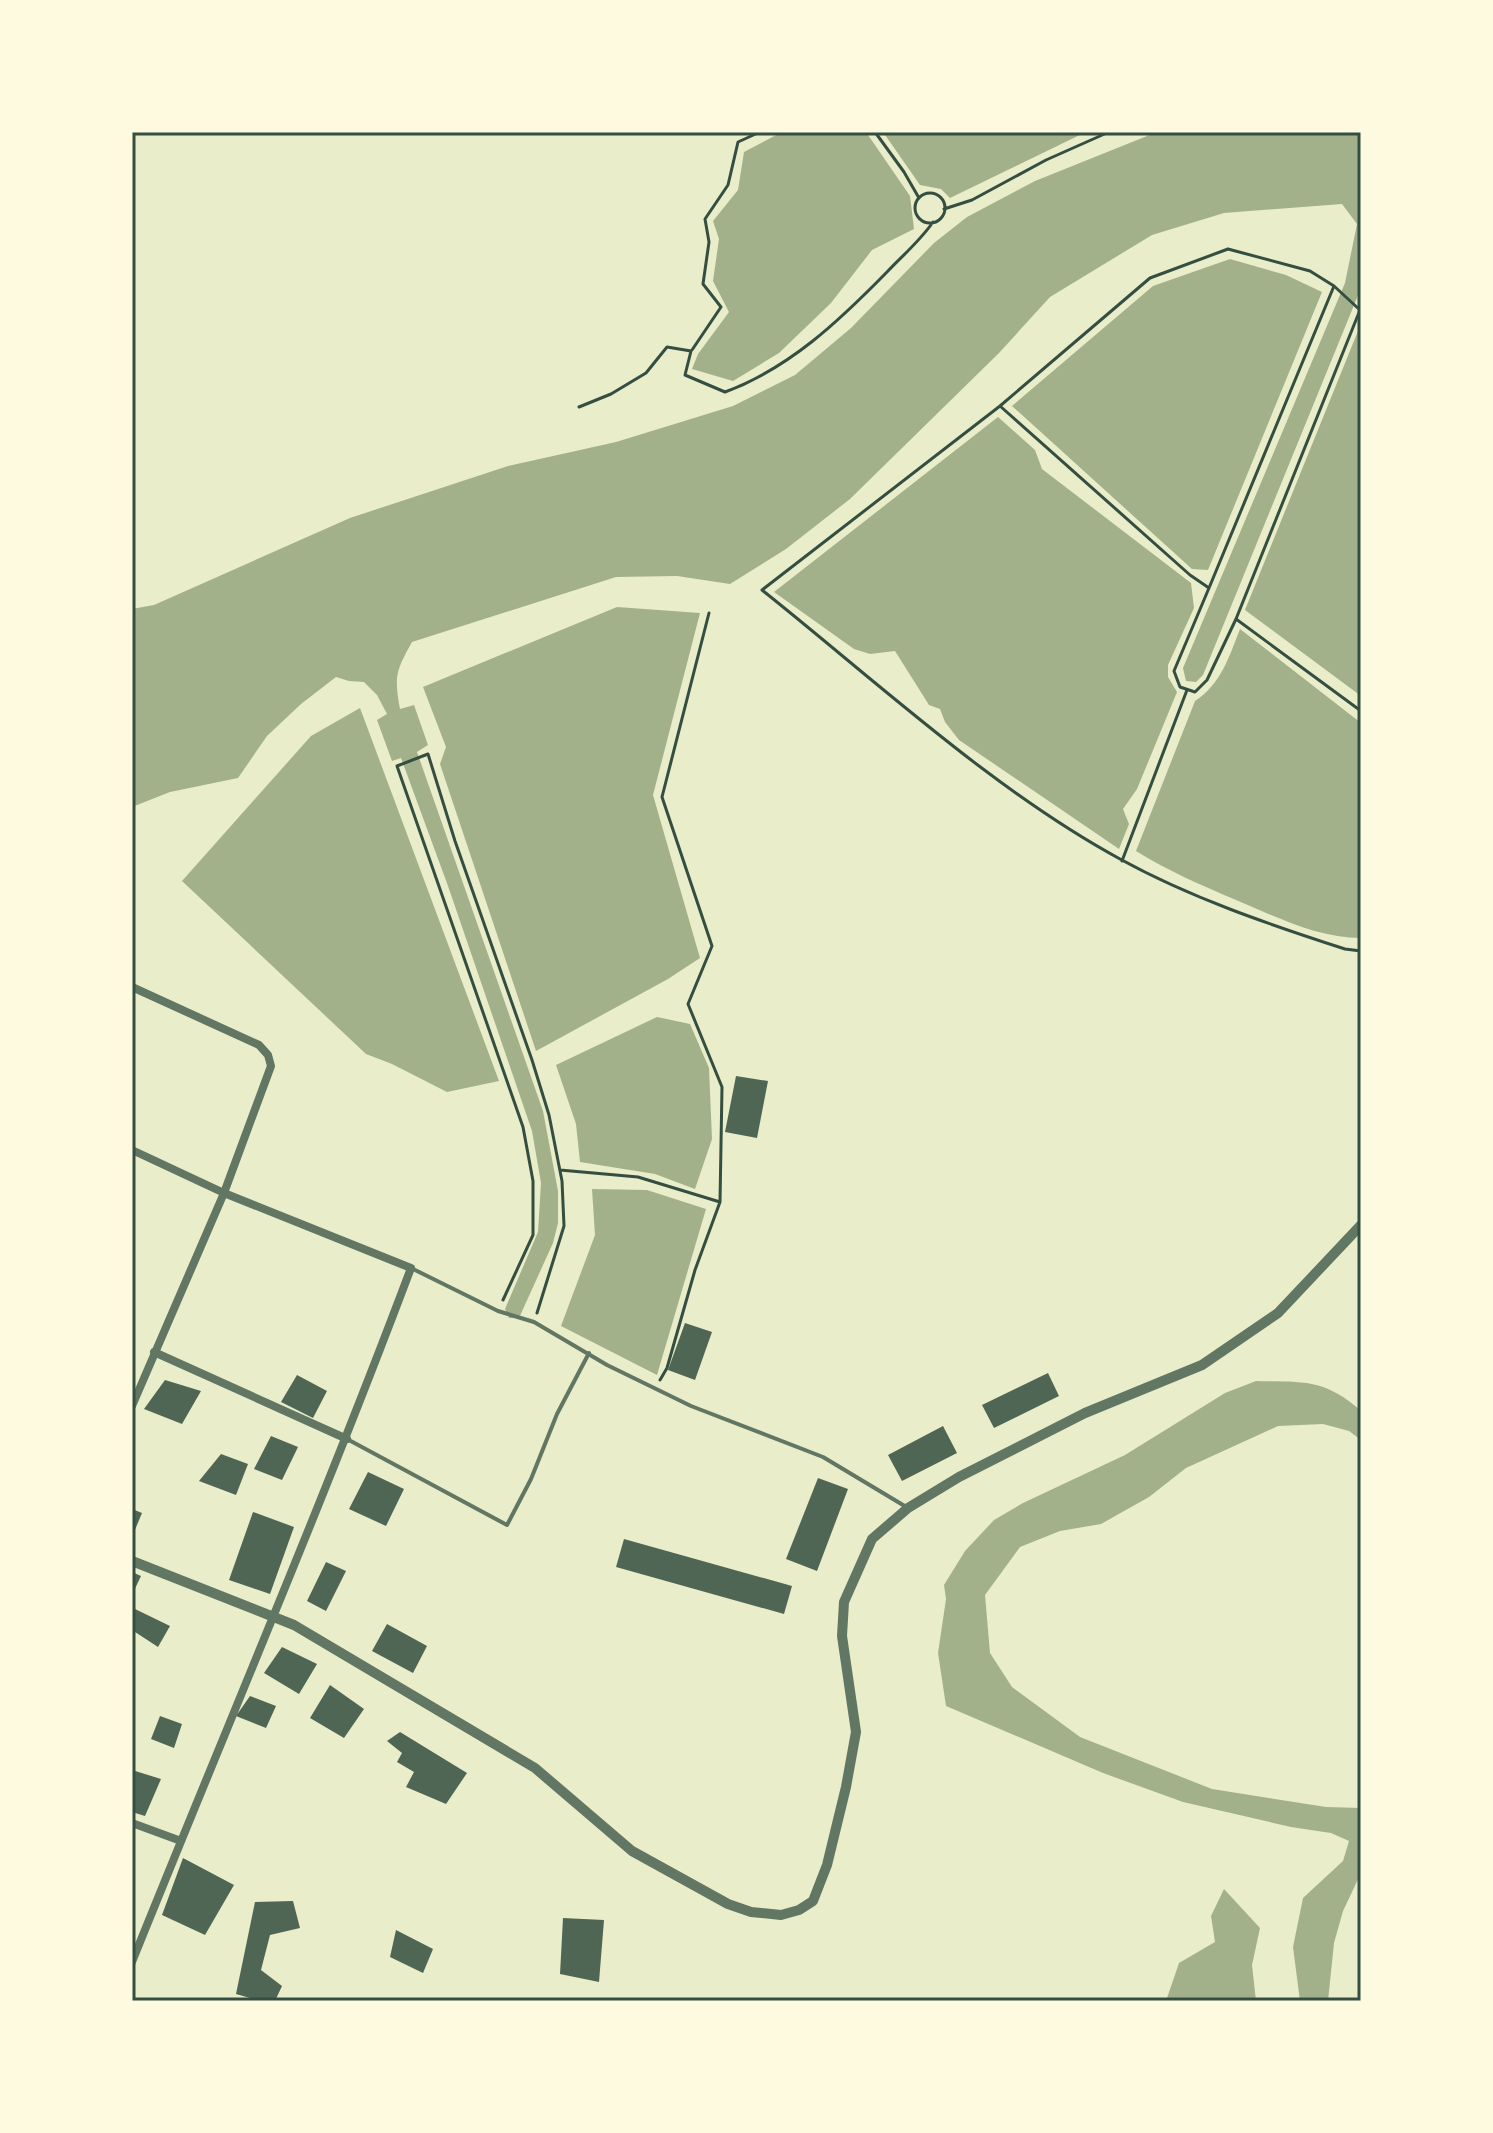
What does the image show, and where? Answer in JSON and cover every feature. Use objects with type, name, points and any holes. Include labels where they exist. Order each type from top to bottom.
[{"type":"street","points":[[132,987],[259,1045],[268,1055],[271,1066],[224,1193],[132,1406]]},
{"type":"street","points":[[132,1150],[224,1193],[411,1268],[347,1439],[272,1615],[132,1962]]},
{"type":"street","points":[[132,1561],[294,1625],[535,1768],[632,1851],[657,1866],[728,1904],[751,1912],[781,1915],[799,1910],[813,1901],[827,1865],[846,1787],[856,1732],[842,1636],[844,1602],[872,1539],[908,1508],[959,1477],[1085,1413],[1202,1365],[1278,1313],[1361,1225]]},
{"type":"street","points":[[154,1352],[347,1439]]},
{"type":"street","points":[[132,1823],[181,1841]]},
{"type":"lane","points":[[411,1268],[498,1311],[534,1322],[607,1365],[691,1406],[823,1457],[908,1508]]},
{"type":"lane","points":[[347,1439],[507,1525],[531,1479],[557,1414],[589,1353]]},
{"type":"path","points":[[760,132],[738,142],[728,185],[705,219],[709,242],[703,284],[721,307],[691,351],[685,375],[725,392],[764,376],[803,349],[852,308],[941,217],[944,209],[942,199],[933,194],[919,198],[915,206],[917,215],[924,221],[933,222]]},
{"type":"path","points":[[875,132],[919,198]]},
{"type":"path","points":[[944,209],[972,200],[1046,160],[1109,132]]},
{"type":"path","points":[[1335,286],[1174,671],[1180,687],[1195,692],[1207,680],[1236,619],[1360,310],[1335,286],[1310,271],[1228,249],[1150,278],[1000,406],[762,590],[974,761],[1072,831],[1122,861],[1248,918],[1345,949],[1361,951]]},
{"type":"path","points":[[579,407],[611,394],[646,373],[667,347],[691,351]]},
{"type":"path","points":[[1000,406],[1190,575],[1209,588]]},
{"type":"path","points":[[654,1389],[667,1368],[695,1270],[720,1202],[722,1087],[688,1004],[712,946],[662,797],[709,613]]},
{"type":"path","points":[[1236,619],[1361,711]]},
{"type":"path","points":[[1122,861],[1187,690]]},
{"type":"path","points":[[498,1311],[533,1235],[533,1181],[526,1140],[504,1069],[397,766],[428,754],[455,841],[532,1060],[549,1115],[560,1170],[564,1226],[534,1322]]},
{"type":"path","points":[[560,1170],[638,1177],[720,1202]]},
{"type":"shaded area","points":[[782,132],[866,132],[910,196],[914,229],[872,250],[831,303],[779,353],[733,381],[692,369],[698,354],[729,312],[713,281],[719,239],[713,221],[738,190],[744,152]]},
{"type":"shaded area","points":[[883,132],[1086,132],[950,198],[941,189],[920,185]]},
{"type":"shaded area","points":[[1157,132],[1361,132],[1361,288],[1203,675],[1196,682],[1186,681],[1183,668],[1345,283],[1357,224],[1342,204],[1224,213],[1152,235],[1050,297],[999,353],[850,499],[786,549],[730,584],[677,576],[616,577],[412,642],[398,674],[400,709],[414,705],[428,745],[417,752],[543,1111],[558,1191],[558,1223],[553,1243],[519,1318],[509,1318],[505,1309],[538,1232],[541,1183],[532,1131],[401,758],[392,761],[377,720],[387,714],[377,695],[364,682],[336,677],[267,736],[238,778],[170,792],[132,807],[132,609],[154,605],[350,518],[508,466],[616,442],[733,406],[795,375],[851,328],[934,243],[967,217],[1035,181]]},
{"type":"shaded area","points":[[1230,259],[1286,275],[1322,292],[1208,570],[1192,569],[1012,406],[1153,286]]},
{"type":"shaded area","points":[[1358,331],[1361,333],[1361,696],[1245,610]]},
{"type":"shaded area","points":[[998,417],[1035,450],[1042,469],[1191,583],[1194,608],[1168,665],[1168,677],[1177,692],[1137,789],[1123,809],[1129,824],[1119,849],[959,740],[945,722],[940,709],[929,705],[895,651],[870,654],[854,649],[774,592]]},
{"type":"shaded area","points":[[617,607],[700,613],[653,795],[700,958],[668,979],[536,1051],[440,764],[446,747],[423,687]]},
{"type":"shaded area","points":[[1240,629],[1361,723],[1361,938],[1329,934],[1282,919],[1185,877],[1136,851],[1195,701],[1218,678]]},
{"type":"shaded area","points":[[360,708],[499,1081],[447,1092],[366,1054],[182,881],[311,736]]},
{"type":"shaded area","points":[[657,1017],[690,1024],[709,1068],[712,1139],[695,1189],[655,1174],[580,1162],[576,1124],[556,1065]]},
{"type":"shaded area","points":[[592,1189],[647,1190],[706,1209],[657,1375],[561,1326],[595,1235]]},
{"type":"shaded area","points":[[1256,1381],[1300,1382],[1336,1393],[1361,1411],[1361,1440],[1349,1431],[1323,1424],[1278,1426],[1186,1468],[1149,1497],[1101,1524],[1060,1531],[1020,1547],[985,1595],[990,1653],[1012,1687],[1080,1737],[1212,1789],[1326,1807],[1361,1808],[1361,1873],[1343,1911],[1334,1943],[1328,2001],[1300,2001],[1293,1947],[1303,1898],[1343,1861],[1349,1841],[1331,1833],[1183,1802],[1103,1773],[946,1706],[938,1653],[946,1599],[944,1585],[965,1551],[994,1520],[1125,1455],[1225,1393]]},
{"type":"shaded area","points":[[1224,1889],[1260,1928],[1252,1965],[1256,2001],[1166,2001],[1179,1963],[1215,1942],[1211,1916]]},
{"type":"building","points":[[736,1076],[768,1081],[757,1138],[725,1132]]},
{"type":"building","points":[[685,1323],[712,1332],[695,1380],[668,1370]]},
{"type":"building","points":[[1048,1373],[1059,1396],[994,1428],[982,1405]]},
{"type":"building","points":[[297,1375],[327,1391],[313,1418],[281,1402]]},
{"type":"building","points":[[165,1380],[201,1391],[182,1424],[144,1409]]},
{"type":"building","points":[[943,1426],[957,1453],[902,1481],[888,1455]]},
{"type":"building","points":[[271,1436],[298,1447],[282,1480],[254,1469]]},
{"type":"building","points":[[221,1454],[248,1464],[236,1495],[199,1481]]},
{"type":"building","points":[[368,1472],[404,1489],[386,1526],[349,1509]]},
{"type":"building","points":[[818,1478],[848,1489],[817,1571],[786,1559]]},
{"type":"building","points":[[132,1509],[142,1513],[132,1537]]},
{"type":"building","points":[[253,1512],[294,1527],[270,1594],[229,1580]]},
{"type":"building","points":[[624,1539],[792,1586],[784,1614],[616,1567]]},
{"type":"building","points":[[326,1562],[346,1571],[326,1611],[307,1601]]},
{"type":"building","points":[[132,1572],[141,1576],[132,1595]]},
{"type":"building","points":[[135,1609],[170,1626],[158,1647],[132,1630],[132,1613]]},
{"type":"building","points":[[387,1624],[427,1646],[413,1673],[372,1651]]},
{"type":"building","points":[[282,1647],[317,1664],[299,1694],[264,1673]]},
{"type":"building","points":[[330,1685],[364,1709],[344,1738],[310,1718]]},
{"type":"building","points":[[250,1696],[276,1706],[266,1728],[236,1716]]},
{"type":"building","points":[[160,1716],[182,1724],[174,1748],[151,1739]]},
{"type":"building","points":[[400,1732],[467,1773],[446,1804],[406,1787],[414,1772],[397,1762],[402,1753],[387,1741]]},
{"type":"building","points":[[132,1770],[161,1779],[145,1816],[132,1812]]},
{"type":"building","points":[[183,1858],[234,1885],[205,1935],[162,1915]]},
{"type":"building","points":[[293,1901],[300,1928],[270,1935],[261,1970],[282,1986],[275,2001],[260,2001],[236,1994],[255,1902]]},
{"type":"building","points":[[563,1918],[604,1920],[599,1982],[560,1974]]},
{"type":"building","points":[[396,1930],[433,1949],[423,1973],[390,1957]]}]
